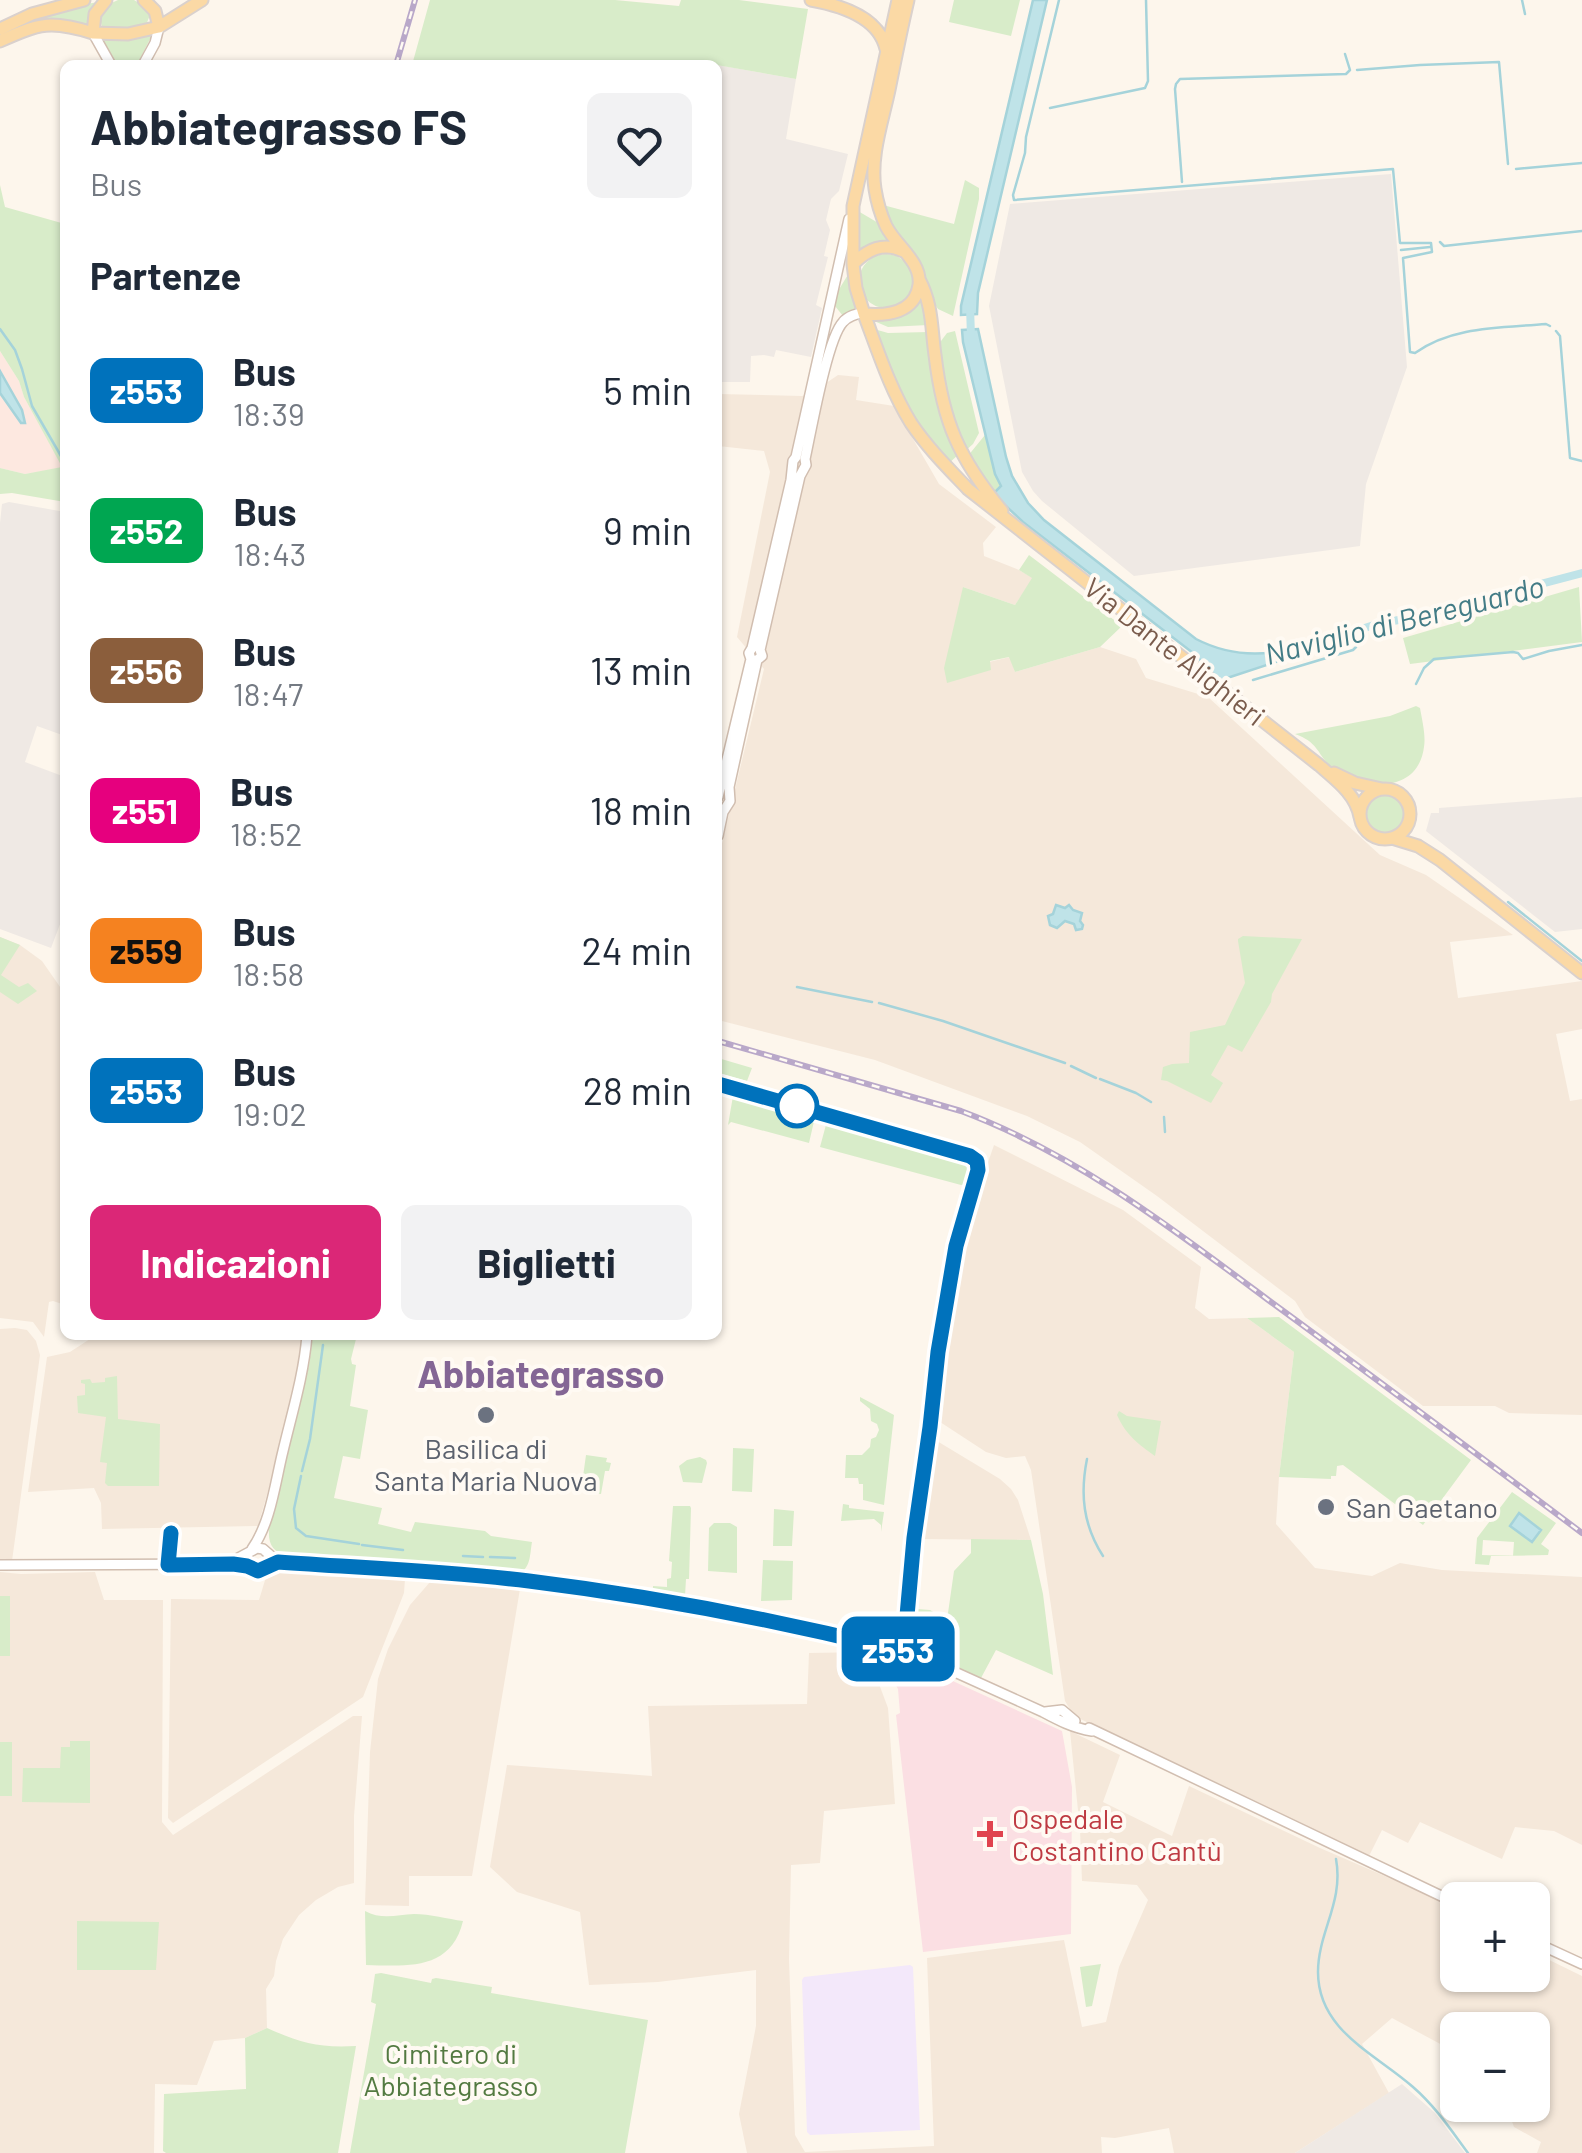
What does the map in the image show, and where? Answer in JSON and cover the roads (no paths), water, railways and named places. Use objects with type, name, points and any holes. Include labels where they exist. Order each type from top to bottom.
[{"type":"main road","points":[[0,29],[32,14],[84,0]]},
{"type":"main road","points":[[94,33],[95,14],[106,0]]},
{"type":"main road","points":[[144,0],[155,11],[158,28]]},
{"type":"main road","points":[[0,42],[45,24],[94,33],[128,34],[158,28],[202,0]]},
{"type":"main road","points":[[811,0],[854,12],[879,32],[887,51]]},
{"type":"main road","points":[[898,2],[904,20],[874,162],[874,180],[886,226],[915,264],[919,278],[915,296],[902,310],[888,315],[864,313],[856,288],[853,206],[898,2]]},
{"type":"main road","points":[[854,265],[871,250],[881,247],[903,251]]},
{"type":"main road","name":"Via Dante Alighieri","points":[[919,278],[932,309],[944,412],[952,434],[976,477],[1030,538]]},
{"type":"main road","name":"Via Dante Alighieri","points":[[864,313],[886,372],[912,424],[968,489],[1318,765],[1353,798],[1364,828],[1373,836],[1418,846],[1440,860]]},
{"type":"main road","name":"Via Dante Alighieri","points":[[1318,765],[1355,783],[1396,792],[1409,808],[1409,819]]},
{"type":"main road","points":[[1360,818],[1365,799],[1382,789]]},
{"type":"main road","points":[[1392,838],[1406,828],[1409,819]]},
{"type":"main road","points":[[1409,819],[1422,842],[1440,860],[1582,972]]},
{"type":"street","points":[[146,60],[158,28]]},
{"type":"street","points":[[94,33],[108,60]]},
{"type":"street","points":[[722,799],[853,206]]},
{"type":"street","points":[[832,292],[854,265]]},
{"type":"street","points":[[799,463],[834,336],[847,318],[864,313]]},
{"type":"street","points":[[722,1085],[977,1161],[978,1170],[956,1246],[938,1352],[904,1649]]},
{"type":"street","points":[[248,1556],[262,1533],[307,1340]]},
{"type":"street","points":[[262,1533],[266,1566]]},
{"type":"street","points":[[0,1565],[226,1564],[260,1548],[278,1562]]},
{"type":"street","points":[[248,1556],[258,1571],[278,1562],[528,1581],[804,1627],[904,1649],[1201,1780],[1440,1895]]},
{"type":"street","points":[[1550,1949],[1582,1964]]},
{"type":"water","points":[[1033,0],[1047,0],[978,293],[977,314],[961,315],[961,306]]},
{"type":"water","name":"Naviglio di Bereguardo","points":[[978,329],[1012,476],[1044,520],[1196,639],[1240,653],[1286,650],[1288,658],[1221,680],[1193,653],[1023,522],[993,494],[1001,486],[963,342],[962,330]]},
{"type":"water","points":[[0,371],[25,423],[21,423],[0,393]]},
{"type":"water","points":[[1056,905],[1069,905],[1082,913],[1082,929],[1076,930],[1074,924],[1065,921],[1057,928],[1050,925],[1048,916]]},
{"type":"water","points":[[1519,1513],[1541,1530],[1532,1542],[1510,1526]]},
{"type":"waterway","points":[[1059,0],[1014,200],[1393,169],[1400,243],[1431,243],[1432,252],[1403,258],[1410,352],[1477,330],[1550,326]]},
{"type":"waterway","points":[[1050,108],[1145,88],[1146,0]]},
{"type":"waterway","points":[[1522,0],[1525,14]]},
{"type":"waterway","points":[[1182,182],[1175,89],[1180,79],[1346,74],[1350,70],[1345,54]]},
{"type":"waterway","points":[[1357,70],[1499,62],[1508,164]]},
{"type":"waterway","points":[[1516,169],[1582,163]]},
{"type":"waterway","points":[[1440,242],[1444,246],[1582,231]]},
{"type":"waterway","points":[[1401,250],[1430,247]]},
{"type":"waterway","name":"Naviglio di Bereguardo","points":[[970,306],[971,337]]},
{"type":"waterway","points":[[0,329],[15,350],[32,406],[60,454]]},
{"type":"waterway","points":[[1556,331],[1560,336],[1570,458],[1582,461]]},
{"type":"waterway","name":"Naviglio di Bereguardo","points":[[1278,656],[1377,624],[1582,573]]},
{"type":"waterway","name":"Naviglio di Bereguardo","points":[[1360,637],[1363,629]]},
{"type":"waterway","points":[[1416,684],[1434,659],[1513,652],[1523,659],[1582,645]]},
{"type":"waterway","points":[[1253,680],[1356,647]]},
{"type":"waterway","points":[[1508,902],[1582,961]]},
{"type":"waterway","points":[[797,987],[872,1002]]},
{"type":"waterway","points":[[879,1003],[1065,1063]]},
{"type":"waterway","points":[[1071,1066],[1096,1078]]},
{"type":"waterway","points":[[1100,1079],[1151,1102]]},
{"type":"waterway","points":[[1164,1117],[1165,1132]]},
{"type":"waterway","points":[[302,1471],[323,1345]]},
{"type":"waterway","points":[[1087,1459],[1085,1509],[1103,1556]]},
{"type":"waterway","points":[[301,1476],[294,1509],[296,1528],[306,1536],[359,1544]]},
{"type":"waterway","points":[[362,1545],[403,1550]]},
{"type":"waterway","points":[[463,1556],[483,1557]]},
{"type":"waterway","points":[[490,1557],[515,1558]]},
{"type":"waterway","points":[[1336,1859],[1337,1889],[1318,1972],[1328,2010],[1352,2039],[1421,2094],[1468,2153]]},
{"type":"railway","points":[[397,60],[415,0]]},
{"type":"railway","points":[[722,1042],[961,1111],[1084,1171],[1197,1247],[1582,1533]]},
{"type":"place","name":"Basilica di Santa Maria Nuova","points":[[486,1415]]},
{"type":"place","name":"San Gaetano","points":[[1326,1507]]},
{"type":"place","name":"Ospedale Costantino Cantù","points":[[990,1834]]},
{"type":"district","name":"Abbiategrasso","points":[[541,1373]]},
{"type":"park label","name":"Cimitero di Abbiategrasso","points":[[451,2069]]}]
